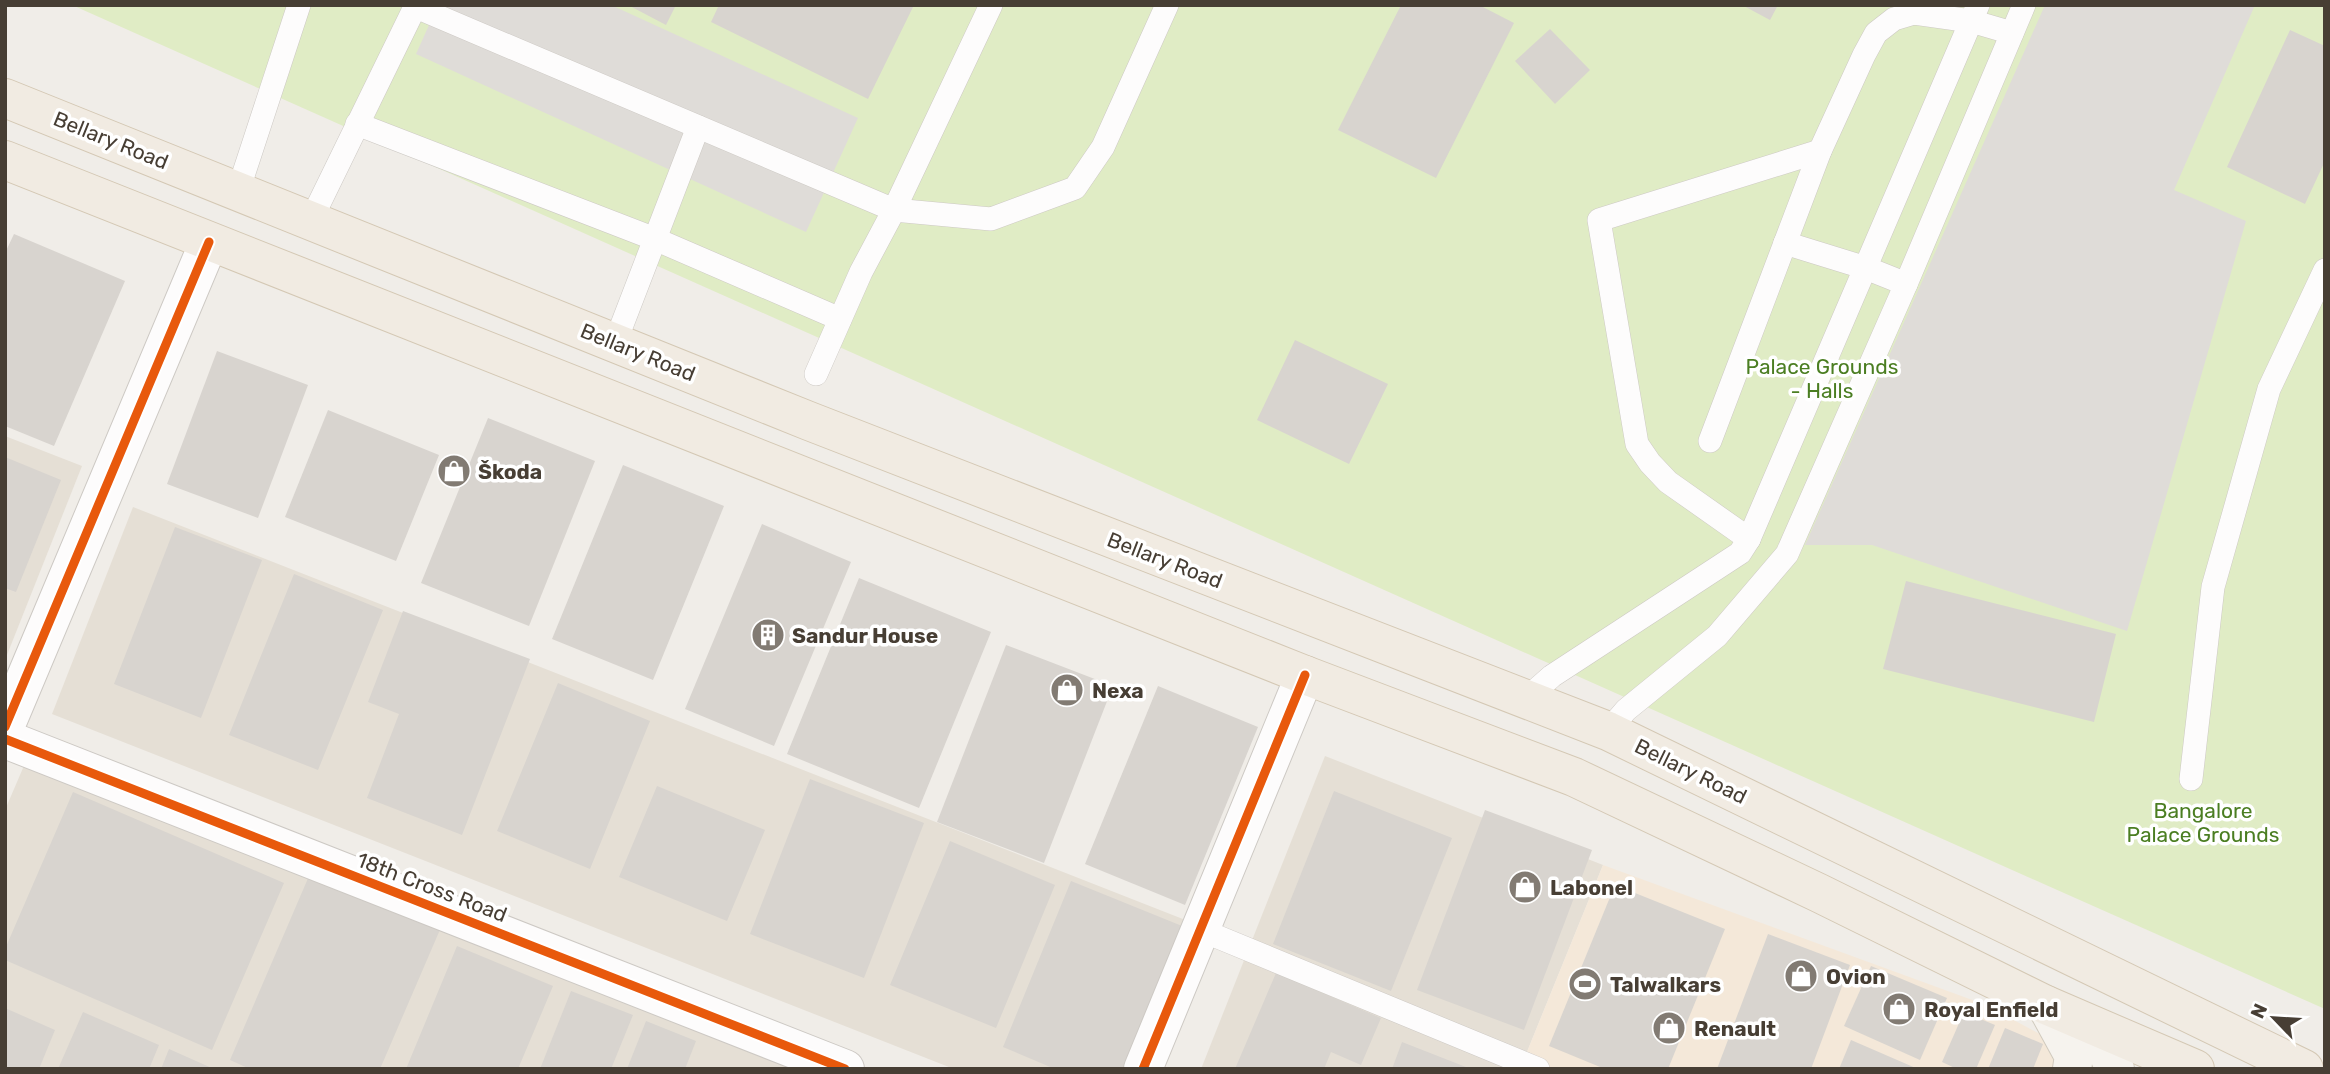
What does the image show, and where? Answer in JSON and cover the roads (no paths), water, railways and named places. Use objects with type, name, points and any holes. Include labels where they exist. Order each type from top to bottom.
[{"type":"main road","name":"Bellary Road","points":[[5,97],[834,431],[1608,731],[2304,1069]]},
{"type":"main road","points":[[5,160],[1306,675],[1574,777],[1819,893],[2046,1005],[2195,1069]]},
{"type":"main road","points":[[2046,1005],[2074,1056],[2072,1069]]},
{"type":"main road","points":[[2096,1027],[2115,1069]]},
{"type":"street","points":[[5,727],[209,242]]},
{"type":"street","points":[[1143,1069],[1306,675]]},
{"type":"street","name":"18th Cross Road","points":[[5,739],[845,1069]]},
{"type":"lane","points":[[238,191],[299,5]]},
{"type":"lane","points":[[816,374],[991,5]]},
{"type":"lane","points":[[311,220],[416,6],[894,210],[990,219],[1075,188],[1102,147],[1167,5]]},
{"type":"lane","points":[[1608,731],[1626,710],[1717,636],[1787,554],[1906,284],[2024,5]]},
{"type":"lane","points":[[1710,441],[1821,151],[1876,33],[1894,19],[1914,13],[1974,13],[2012,33]]},
{"type":"lane","points":[[1527,698],[1552,676],[1740,552],[1749,539],[1974,13]]},
{"type":"lane","points":[[357,124],[655,239],[840,319]]},
{"type":"lane","points":[[615,342],[698,127]]},
{"type":"lane","points":[[1749,539],[1668,482],[1637,444],[1599,220],[1821,151]]},
{"type":"lane","points":[[1785,243],[1866,268],[1906,284]]},
{"type":"lane","points":[[2191,779],[2213,587],[2269,389],[2325,270]]},
{"type":"lane","points":[[1201,930],[1538,1069]]},
{"type":"place","name":"Škoda","points":[[454,471]]},
{"type":"place","name":"Sandur House","points":[[768,635]]},
{"type":"place","name":"Nexa","points":[[1067,690]]},
{"type":"place","name":"Labonel","points":[[1525,887]]},
{"type":"place","name":"Ovion","points":[[1801,976]]},
{"type":"place","name":"Talwalkars","points":[[1585,984]]},
{"type":"place","name":"Royal Enfield","points":[[1899,1009]]},
{"type":"place","name":"Renault","points":[[1669,1028]]},
{"type":"park label","name":"Palace Grounds - Halls","points":[[1822,378]]},
{"type":"park label","name":"Bangalore Palace Grounds","points":[[2203,822]]}]
